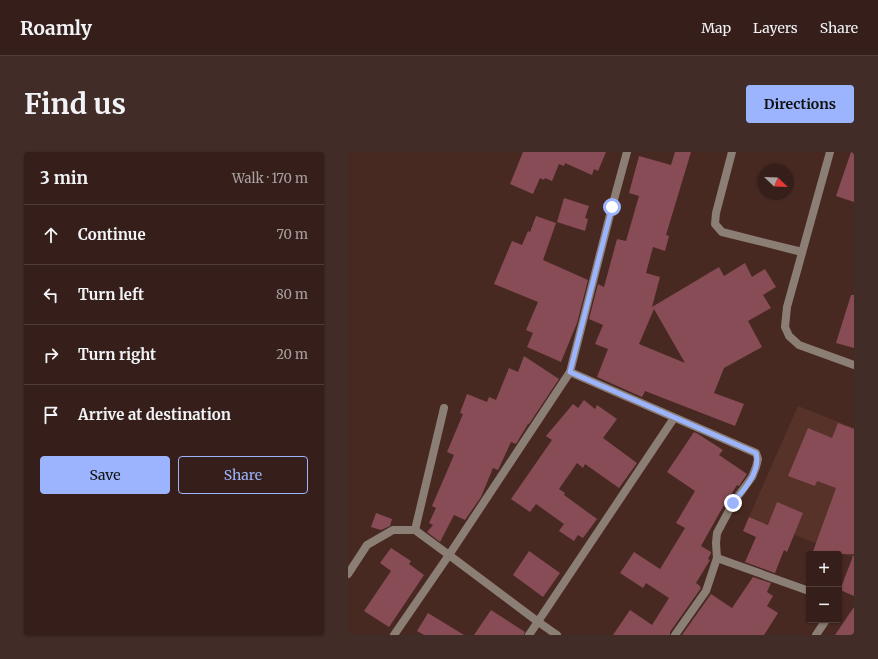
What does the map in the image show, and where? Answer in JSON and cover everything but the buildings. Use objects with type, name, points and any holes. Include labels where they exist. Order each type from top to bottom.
[{"type":"street","points":[[394,635],[449,555],[570,372],[627,152]]},
{"type":"street","points":[[732,152],[716,213],[715,224],[722,232],[802,252]]},
{"type":"street","points":[[830,152],[787,307],[785,327],[789,336],[799,344],[854,365]]},
{"type":"street","points":[[570,372],[756,453],[758,459],[752,477],[733,503],[717,533],[717,558],[706,591],[675,635]]},
{"type":"street","points":[[415,530],[444,408]]},
{"type":"street","points":[[529,635],[674,418]]},
{"type":"street","points":[[348,574],[367,545],[393,530],[415,530],[557,635]]},
{"type":"street","points":[[717,558],[806,590]]},
{"type":"street","points":[[816,635],[824,623]]},
{"type":"shaded area","points":[[798,406],[854,428],[854,558],[842,553],[842,551],[836,551],[749,517]]},
{"type":"route","points":[[612,207],[570,372],[756,453],[758,459],[752,477],[733,503]]}]
